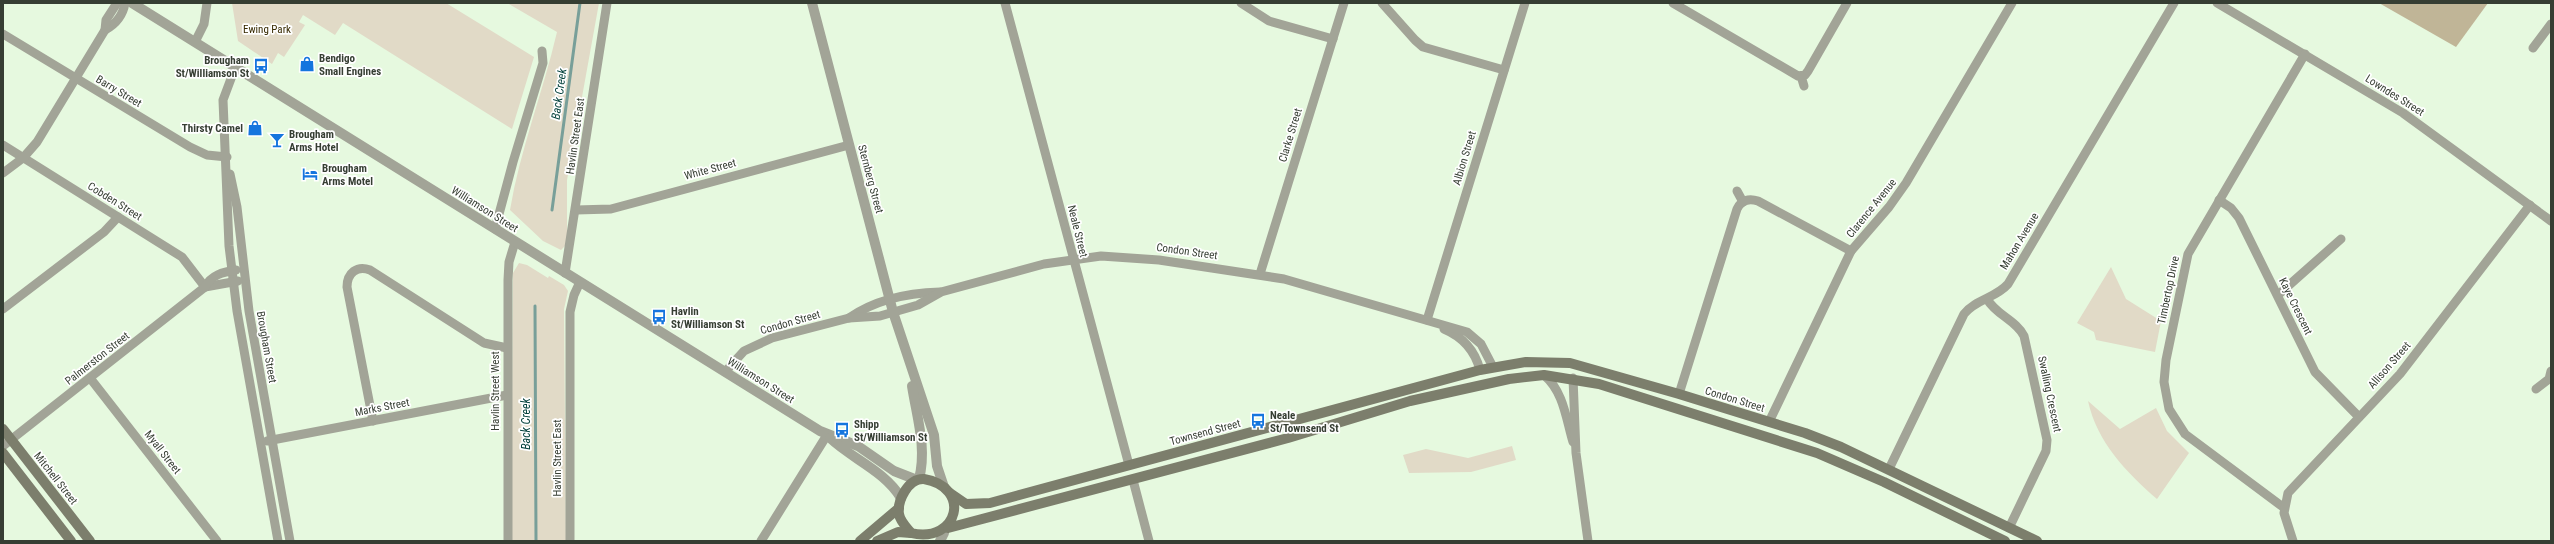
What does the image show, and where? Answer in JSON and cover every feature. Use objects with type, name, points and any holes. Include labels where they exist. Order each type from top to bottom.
[{"type":"main road","name":"Condon Street","points":[[1492,367],[1532,361],[1570,363],[1679,394],[1769,422],[1829,442],[1889,469],[2036,541]]},
{"type":"main road","name":"Townsend Street","points":[[947,490],[966,504],[981,505],[1492,367]]},
{"type":"main road","points":[[1492,367],[1512,370],[1557,368],[1564,370],[1573,378]]},
{"type":"main road","points":[[877,541],[898,532],[915,536],[930,537],[944,534],[1312,431],[1410,401],[1491,383],[1544,375],[1573,378],[1764,436],[1835,460],[1884,482],[2005,541]]},
{"type":"main road","name":"Clarence Avenue","points":[[1764,436],[1769,422]]},
{"type":"main road","name":"Mitchell Street","points":[[3,429],[90,541]]},
{"type":"main road","points":[[3,453],[71,541]]},
{"type":"main road","name":"Mahon Avenue","points":[[1884,482],[1889,469]]},
{"type":"main road","points":[[860,541],[900,503],[908,488],[918,480],[930,480],[947,490],[955,512],[944,534]]},
{"type":"main road","points":[[900,503],[902,521],[915,536]]},
{"type":"street","points":[[3,173],[23,158],[36,142],[76,80],[105,30],[106,20],[117,3]]},
{"type":"street","points":[[105,30],[114,24],[123,11],[125,3]]},
{"type":"street","name":"Williamson Street","points":[[132,3],[827,435],[858,446],[894,471],[918,480]]},
{"type":"street","points":[[195,42],[204,24],[207,3]]},
{"type":"street","name":"Havlin Street East","points":[[565,273],[607,3]]},
{"type":"street","name":"Sternberg Street","points":[[812,3],[893,312],[934,435],[937,466],[947,490]]},
{"type":"street","name":"Neale Street","points":[[1006,3],[1129,465]]},
{"type":"street","points":[[1242,3],[1269,21],[1333,39]]},
{"type":"street","name":"Clarke Street","points":[[1260,274],[1344,3]]},
{"type":"street","points":[[1382,3],[1410,35],[1423,47],[1504,70]]},
{"type":"street","name":"Albion Street","points":[[1427,320],[1525,3]]},
{"type":"street","points":[[1677,4],[1794,75],[1801,76],[1808,71],[1847,3]]},
{"type":"street","name":"Clarence Avenue","points":[[1769,422],[1851,251],[1889,207],[1906,183],[2012,3]]},
{"type":"street","name":"Mahon Avenue","points":[[1889,469],[1964,314],[1972,306],[2001,292],[2008,284],[2174,3]]},
{"type":"street","name":"Lowndes Street","points":[[2217,3],[2408,116],[2551,221]]},
{"type":"street","points":[[2533,48],[2551,24]]},
{"type":"street","name":"Barry Street","points":[[3,34],[76,80],[190,147],[207,155],[227,157]]},
{"type":"street","points":[[495,229],[513,162],[543,63],[542,51]]},
{"type":"street","name":"Timbertop Drive","points":[[2283,507],[2185,434],[2173,418],[2165,396],[2166,360],[2184,265],[2190,249],[2305,54]]},
{"type":"street","name":"Brougham Street","points":[[235,68],[223,100],[227,157],[226,205],[232,282],[278,541]]},
{"type":"street","points":[[1801,76],[1804,86]]},
{"type":"street","name":"Cobden Street","points":[[3,145],[182,258],[205,287]]},
{"type":"street","name":"White Street","points":[[576,210],[611,209],[849,145]]},
{"type":"street","name":"Brougham Street","points":[[227,157],[237,207],[245,280],[290,541]]},
{"type":"street","points":[[1737,191],[1743,202]]},
{"type":"street","points":[[1679,394],[1737,209],[1743,202],[1750,199],[1758,201],[1851,251]]},
{"type":"street","name":"Kaye Crescent","points":[[2220,200],[2231,208],[2238,218],[2316,372],[2359,417]]},
{"type":"street","name":"Allison Street","points":[[2283,507],[2292,488],[2404,368],[2530,206]]},
{"type":"street","points":[[3,309],[104,232],[118,217]]},
{"type":"street","points":[[2278,295],[2341,239]]},
{"type":"street","name":"Havlin Street West","points":[[508,541],[507,348],[509,262],[515,242]]},
{"type":"street","name":"Condon Street","points":[[849,318],[864,307],[890,299],[917,293],[941,292],[1073,258],[1101,256],[1137,257],[1260,274],[1302,283],[1459,329],[1473,336],[1485,350],[1492,367]]},
{"type":"street","name":"Palmerston Street","points":[[3,446],[205,287],[209,280],[231,270],[244,268]]},
{"type":"street","points":[[373,421],[347,287],[348,278],[352,272],[359,268],[370,270],[484,343],[507,348]]},
{"type":"street","name":"Palmerston Street","points":[[205,287],[245,280]]},
{"type":"street","name":"Havlin Street East","points":[[570,541],[570,312],[574,295],[580,282]]},
{"type":"street","name":"Condon Street","points":[[725,372],[741,354],[758,344],[849,318],[880,316],[918,305],[941,292]]},
{"type":"street","name":"Swalling Crescent","points":[[1987,299],[1995,310],[2018,326],[2024,336],[2047,440],[2046,451],[2009,528]]},
{"type":"street","name":"Condon Street","points":[[1427,320],[1463,341],[1474,354],[1480,370]]},
{"type":"street","name":"Sternberg Street","points":[[908,360],[923,447],[923,462],[918,480]]},
{"type":"street","points":[[1544,375],[1555,385],[1560,395],[1576,453]]},
{"type":"street","points":[[2536,389],[2550,376]]},
{"type":"street","name":"Myall Street","points":[[90,378],[217,541]]},
{"type":"street","points":[[1573,378],[1576,453],[1588,541]]},
{"type":"street","name":"Marks Street","points":[[261,442],[507,394]]},
{"type":"street","points":[[761,541],[827,435]]},
{"type":"street","name":"Williamson Street","points":[[827,435],[840,448],[890,482],[900,503]]},
{"type":"street","points":[[1133,480],[1149,541]]},
{"type":"street","points":[[2283,507],[2285,520],[2293,541]]},
{"type":"green space","name":"Ewing Park","points":[[232,3],[446,3],[534,57],[512,129],[343,23],[335,35],[303,15],[299,22],[305,25],[284,57],[278,53],[272,64],[238,41]]},
{"type":"green space","points":[[507,3],[599,3],[567,180],[567,238],[565,246],[561,250],[543,241],[510,210],[520,165],[557,32]]},
{"type":"green space","points":[[519,263],[527,265],[548,278],[549,276],[564,285],[568,291],[564,309],[566,541],[511,541],[513,273]]},
{"type":"green space","points":[[2111,267],[2126,299],[2161,321],[2155,352],[2096,340],[2094,332],[2077,323]]},
{"type":"green space","points":[[2088,401],[2120,429],[2156,408],[2167,431],[2189,453],[2157,499],[2134,478],[2114,455],[2098,430]]},
{"type":"green space","points":[[1512,446],[1516,460],[1471,472],[1409,473],[1403,455],[1426,449],[1468,458]]},
{"type":"shaded area","points":[[2379,3],[2488,3],[2456,47]]},
{"type":"waterway","name":"Back Creek","points":[[552,210],[580,3]]},
{"type":"waterway","name":"Back Creek","points":[[535,306],[536,541]]},
{"type":"place","name":"Bendigo Small Engines","points":[[307,64]]},
{"type":"place","name":"Brougham St/Williamson St","points":[[261,66]]},
{"type":"place","name":"Thirsty Camel","points":[[255,128]]},
{"type":"place","name":"Brougham Arms Hotel","points":[[277,140]]},
{"type":"place","name":"Brougham Arms Motel","points":[[310,174]]},
{"type":"place","name":"Havlin St/Williamson St","points":[[659,317]]},
{"type":"place","name":"Neale St/Townsend St","points":[[1258,421]]},
{"type":"place","name":"Shipp St/Williamson St","points":[[842,430]]}]
